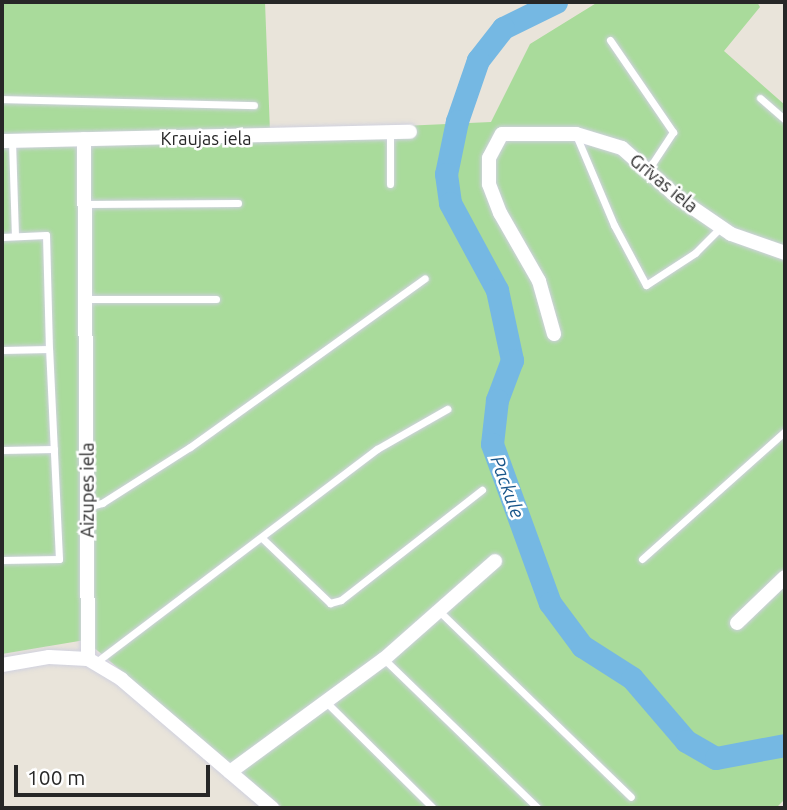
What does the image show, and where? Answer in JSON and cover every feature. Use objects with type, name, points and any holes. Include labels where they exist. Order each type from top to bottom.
[{"type":"street","name":"Kraujas iela","points":[[7,140],[410,132]]},
{"type":"street","name":"Grīvas iela","points":[[554,334],[539,281],[492,194],[489,158],[502,134],[576,134],[622,148],[677,197],[721,227],[766,250],[785,253]]},
{"type":"street","name":"Aizupes iela","points":[[84,139],[87,508],[92,661]]},
{"type":"street","points":[[230,772],[384,659],[495,561]]},
{"type":"street","points":[[737,623],[785,577]]},
{"type":"street","points":[[2,664],[49,657],[92,661],[121,679],[272,808]]},
{"type":"lane","points":[[610,40],[673,132],[648,170]]},
{"type":"lane","points":[[760,98],[785,120]]},
{"type":"lane","points":[[2,99],[254,105]]},
{"type":"lane","points":[[390,133],[390,184]]},
{"type":"lane","points":[[576,134],[609,214],[646,285],[695,253],[721,227]]},
{"type":"lane","points":[[7,140],[15,236]]},
{"type":"lane","points":[[84,204],[238,203]]},
{"type":"lane","points":[[2,237],[46,235],[59,559],[2,560]]},
{"type":"lane","points":[[87,508],[102,503],[190,447],[425,278]]},
{"type":"lane","points":[[85,299],[216,299]]},
{"type":"lane","points":[[2,350],[49,349]]},
{"type":"lane","points":[[92,661],[263,539],[377,449],[447,409]]},
{"type":"lane","points":[[642,559],[785,431]]},
{"type":"lane","points":[[2,450],[54,449]]},
{"type":"lane","points":[[263,539],[330,603],[341,600],[482,490]]},
{"type":"lane","points":[[439,611],[631,797]]},
{"type":"lane","points":[[384,659],[538,808]]},
{"type":"lane","points":[[325,701],[433,808]]},
{"type":"green space","points":[[2,2],[265,2],[270,132],[491,122],[530,44],[598,2],[757,2],[760,7],[724,51],[785,105],[785,799],[776,808],[283,808],[85,640],[2,654]]},
{"type":"waterway","name":"Packule","points":[[556,2],[503,28],[478,60],[457,121],[446,174],[450,203],[497,290],[512,360],[497,400],[492,444],[550,603],[582,646],[632,678],[686,741],[716,758],[785,745]]}]
